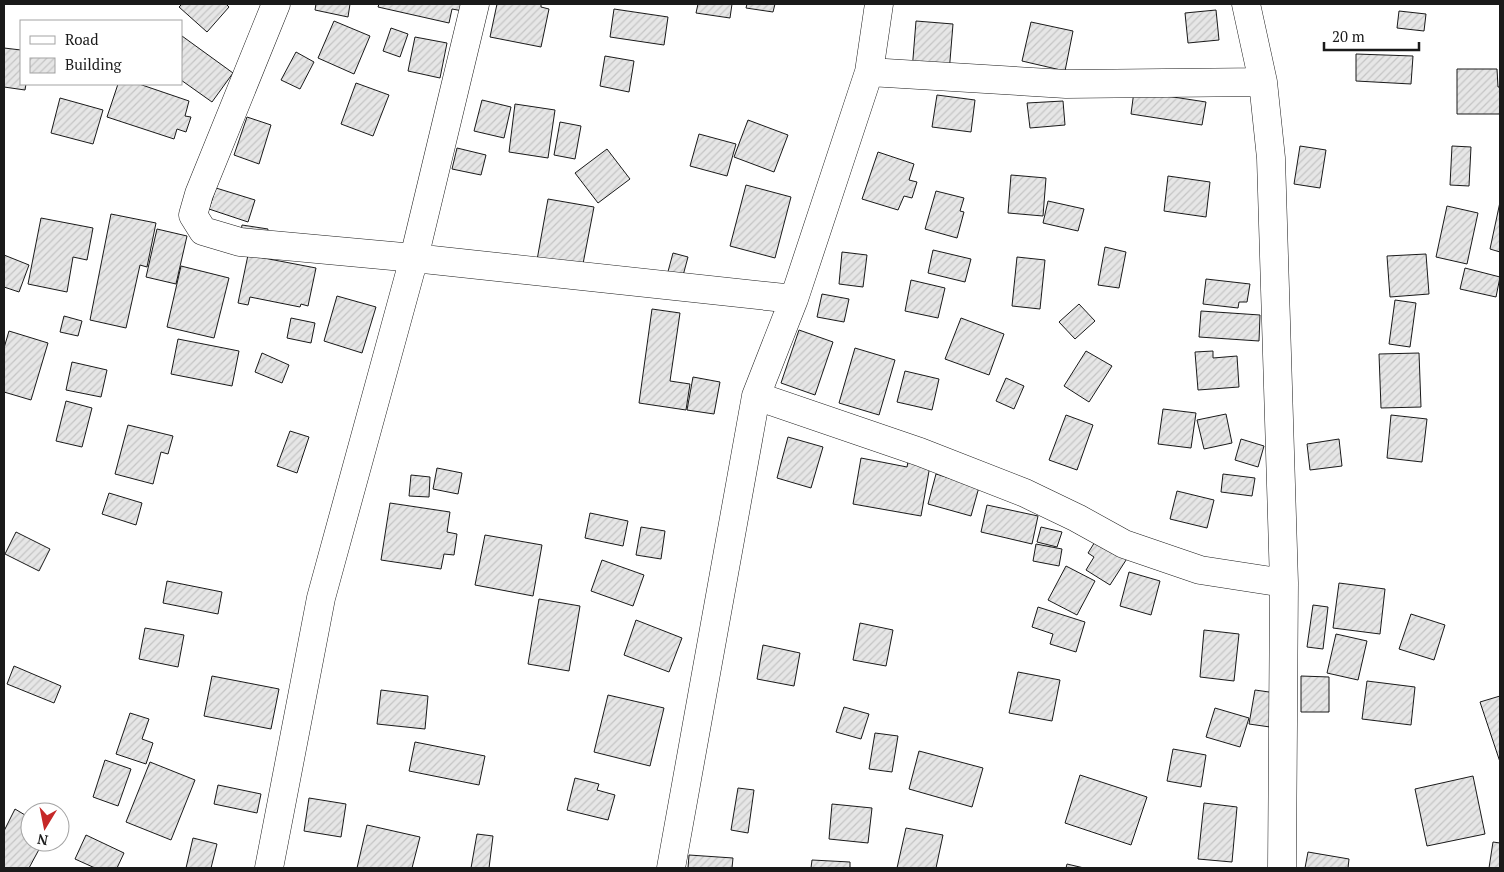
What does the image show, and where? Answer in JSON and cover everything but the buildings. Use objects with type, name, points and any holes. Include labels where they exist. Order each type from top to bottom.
[{"type":"street","points":[[276,4],[199,194],[193,215],[203,231],[240,242],[414,258],[794,299]]},
{"type":"street","points":[[269,868],[321,598],[414,258],[475,4]]},
{"type":"street","points":[[671,868],[756,396],[794,299],[868,72],[879,4]]},
{"type":"street","points":[[1246,4],[1263,82],[1271,158],[1284,583],[1282,868]]},
{"type":"street","points":[[868,72],[1066,84],[1263,82]]},
{"type":"street","points":[[756,396],[920,452],[1025,493],[1077,518],[1124,544],[1200,570],[1284,583]]}]
